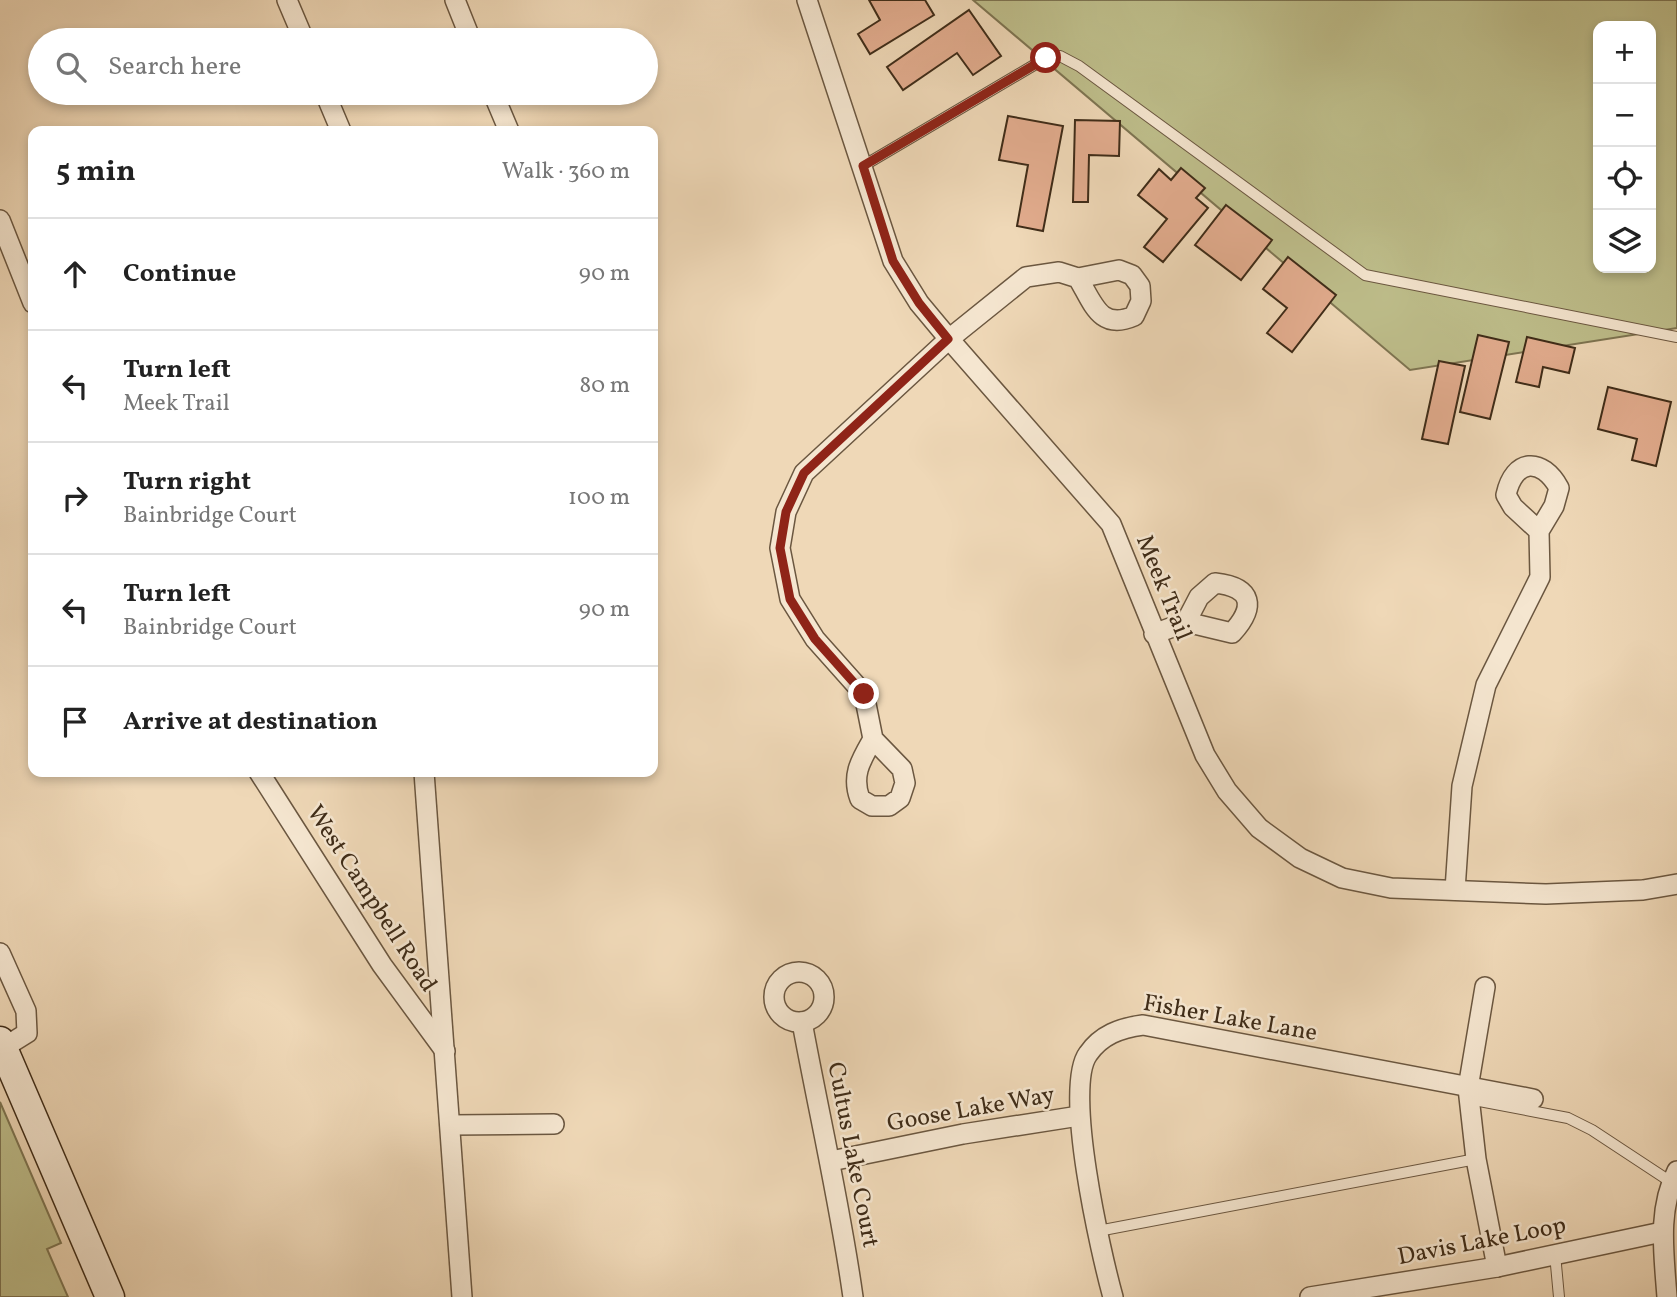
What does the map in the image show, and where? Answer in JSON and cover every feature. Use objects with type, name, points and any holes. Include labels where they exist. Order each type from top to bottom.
[{"type":"main road","points":[[1,1044],[110,1297]]},
{"type":"street","points":[[287,0],[299,28]]},
{"type":"street","points":[[455,0],[466,28]]},
{"type":"street","name":"Meek Trail","points":[[807,0],[893,261],[919,303],[948,339],[1111,524],[1205,755],[1227,791],[1259,828],[1300,858],[1342,878],[1391,888],[1546,894],[1643,890],[1677,884]]},
{"type":"street","points":[[330,105],[339,126]]},
{"type":"street","points":[[498,105],[507,126]]},
{"type":"street","points":[[0,220],[28,290]]},
{"type":"street","points":[[873,739],[864,694],[815,639],[790,599],[780,548],[786,512],[804,473],[948,339],[1026,277],[1059,272],[1078,278]]},
{"type":"street","points":[[1455,890],[1462,786],[1486,685],[1540,577],[1539,531]]},
{"type":"street","points":[[1154,634],[1186,622]]},
{"type":"street","name":"West Campbell Road","points":[[262,777],[382,965],[445,1052]]},
{"type":"street","points":[[424,777],[452,1125],[462,1297]]},
{"type":"street","points":[[0,953],[26,1011],[27,1033],[1,1044]]},
{"type":"street","points":[[1485,987],[1468,1093],[1476,1159],[1497,1267]]},
{"type":"street","name":"Cultus Lake Court","points":[[802,1022],[841,1210],[853,1297]]},
{"type":"street","name":"Fisher Lake Lane","points":[[1113,1297],[1098,1231],[1079,1116],[1079,1083],[1086,1055],[1105,1036],[1121,1028],[1143,1025],[1468,1093],[1534,1099]]},
{"type":"street","name":"Goose Lake Way","points":[[831,1161],[963,1134],[1079,1116]]},
{"type":"street","points":[[452,1125],[554,1125]]},
{"type":"street","points":[[1667,1297],[1662,1232],[1674,1176]]},
{"type":"street","name":"Davis Lake Loop","points":[[1310,1297],[1497,1267],[1662,1232]]},
{"type":"lane","points":[[863,166],[1046,58],[1060,56],[1079,66],[1365,275],[1677,337]]},
{"type":"lane","name":"Fisher Lake Lane","points":[[1468,1093],[1568,1118],[1674,1176]]},
{"type":"lane","points":[[1098,1231],[1476,1159]]},
{"type":"lane","points":[[1555,1254],[1559,1297]]},
{"type":"green space","points":[[973,0],[1677,0],[1677,328],[1410,370]]},
{"type":"green space","points":[[0,1102],[61,1243],[47,1249],[68,1297],[0,1297]]},
{"type":"building","points":[[869,0],[925,0],[934,15],[870,54],[858,34],[880,20]]},
{"type":"building","points":[[969,10],[1001,56],[973,75],[957,53],[903,90],[887,67]]},
{"type":"building","points":[[1008,116],[1063,126],[1043,231],[1017,226],[1028,165],[999,160]]},
{"type":"building","points":[[1075,120],[1120,121],[1119,156],[1089,155],[1088,202],[1073,202]]},
{"type":"building","points":[[1181,168],[1205,188],[1196,198],[1208,208],[1163,262],[1144,247],[1167,219],[1138,195],[1159,169],[1171,180]]},
{"type":"building","points":[[1226,205],[1272,240],[1241,280],[1195,245]]},
{"type":"building","points":[[1288,257],[1336,295],[1292,352],[1267,333],[1287,308],[1263,289]]},
{"type":"building","points":[[1478,335],[1509,342],[1490,419],[1460,412]]},
{"type":"building","points":[[1527,337],[1575,348],[1569,373],[1543,367],[1539,387],[1516,382]]},
{"type":"building","points":[[1439,361],[1465,366],[1448,444],[1422,439]]},
{"type":"building","points":[[1608,387],[1671,402],[1656,466],[1632,460],[1637,439],[1598,429]]},
{"type":"route","points":[[864,694],[815,639],[790,599],[780,548],[786,512],[804,473],[948,339],[919,303],[893,261],[863,166],[1046,58]]}]
